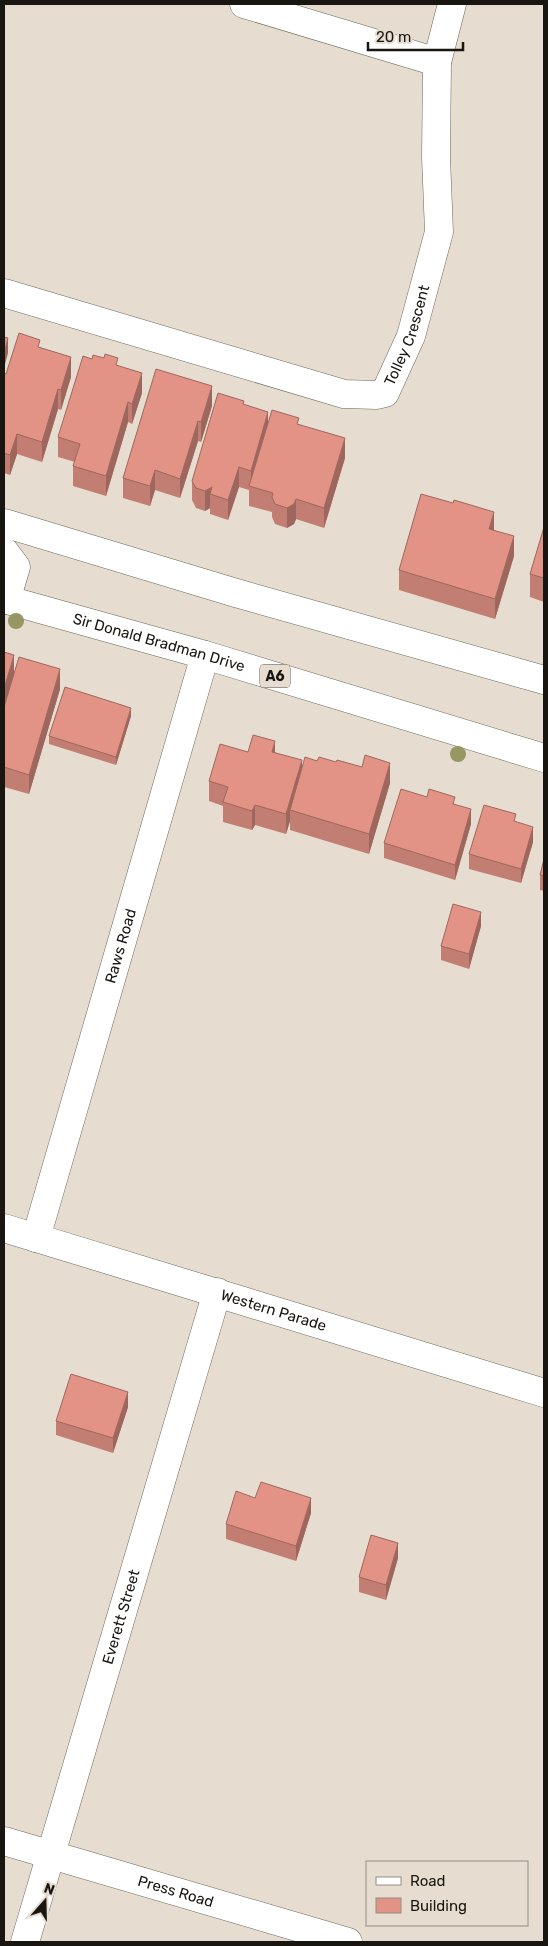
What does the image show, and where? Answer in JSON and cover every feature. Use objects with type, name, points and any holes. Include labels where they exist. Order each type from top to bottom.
[{"type":"street","points":[[244,4],[437,62]]},
{"type":"street","name":"Tolley Crescent","points":[[4,292],[344,394],[377,396],[385,393],[411,336],[439,232],[436,157],[437,62],[452,4]]},
{"type":"street","points":[[4,523],[236,593],[544,680]]},
{"type":"street","points":[[4,551],[16,566],[5,599]]},
{"type":"street","name":"Sir Donald Bradman Drive","points":[[5,599],[205,655],[544,758]]},
{"type":"street","name":"Raws Road","points":[[36,1238],[205,655]]},
{"type":"street","name":"Western Parade","points":[[4,1228],[544,1393]]},
{"type":"street","name":"Everett Street","points":[[25,1942],[217,1292]]},
{"type":"street","name":"Press Road","points":[[4,1840],[348,1942]]},
{"type":"building","points":[[19,333],[40,340],[38,347],[71,357],[61,390],[58,389],[42,442],[17,434],[10,455],[4,453],[4,373],[6,374]]},
{"type":"building","points":[[4,337],[8,338],[4,354]]},
{"type":"building","points":[[105,354],[118,358],[116,365],[142,373],[132,404],[128,402],[106,476],[73,466],[80,444],[58,437],[83,356],[92,359],[93,355],[104,358]]},
{"type":"building","points":[[156,369],[212,386],[201,422],[198,421],[180,479],[155,470],[150,486],[123,478]]},
{"type":"building","points":[[218,393],[244,401],[243,404],[268,412],[251,471],[239,467],[228,500],[210,494],[212,487],[205,491],[196,488],[192,481]]},
{"type":"building","points":[[272,410],[299,418],[297,424],[345,438],[324,508],[296,499],[294,504],[287,508],[275,504],[272,497],[273,493],[249,486]]},
{"type":"building","points":[[421,494],[453,503],[454,500],[494,512],[489,529],[514,536],[495,599],[399,570]]},
{"type":"building","points":[[544,527],[544,578],[530,574]]},
{"type":"building","points":[[4,652],[14,655],[4,689]]},
{"type":"building","points":[[19,657],[60,669],[29,775],[4,767],[4,707]]},
{"type":"building","points":[[65,687],[131,708],[116,757],[49,736]]},
{"type":"building","points":[[253,735],[275,741],[272,752],[302,760],[286,814],[255,805],[252,811],[223,802],[228,787],[209,781],[220,744],[248,752]]},
{"type":"building","points":[[365,755],[390,763],[369,834],[290,810],[305,757],[317,761],[319,757],[336,762],[337,760],[362,767]]},
{"type":"building","points":[[401,789],[427,797],[429,789],[455,797],[453,804],[471,809],[455,865],[384,843]]},
{"type":"building","points":[[484,805],[516,814],[514,821],[533,827],[521,869],[469,854]]},
{"type":"building","points":[[544,859],[544,876],[540,875]]},
{"type":"building","points":[[453,904],[481,912],[469,954],[441,946]]},
{"type":"building","points":[[71,1374],[128,1392],[113,1438],[56,1421]]},
{"type":"building","points":[[261,1482],[311,1498],[296,1546],[226,1524],[236,1491],[255,1498]]},
{"type":"building","points":[[371,1535],[398,1543],[386,1585],[359,1577]]}]
